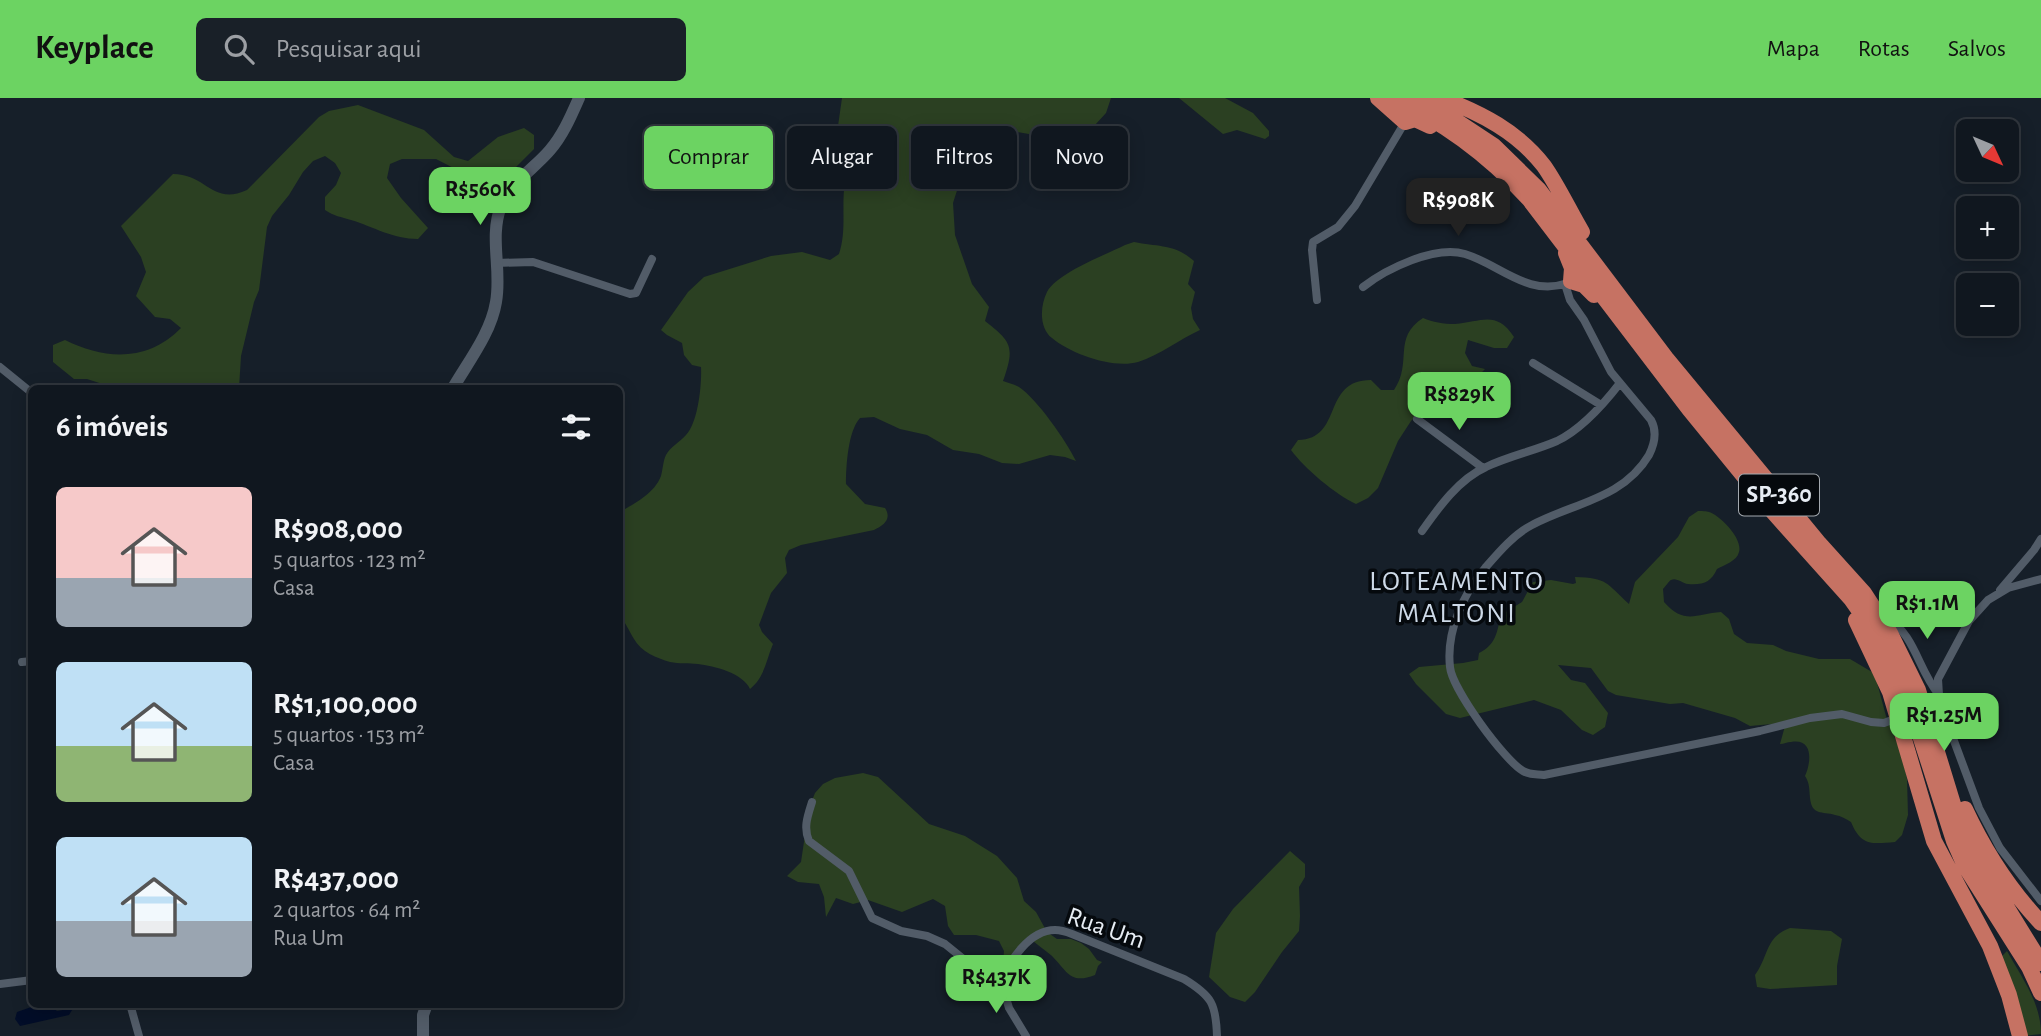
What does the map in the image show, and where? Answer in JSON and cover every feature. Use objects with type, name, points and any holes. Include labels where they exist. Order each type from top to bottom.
[{"type":"highway","points":[[1377,98],[1405,122],[1415,120],[1444,135],[1466,142]]},
{"type":"highway","name":"SP-360","points":[[1391,98],[1411,107],[1466,142],[1514,183],[1562,241],[1689,409],[1867,621],[1892,662],[1919,726],[1954,841],[1965,866],[2029,967],[2041,993]]},
{"type":"highway","name":"SP-360","points":[[1418,98],[1494,146],[1523,173],[1552,206],[1640,325],[1721,426],[1864,593],[1890,633],[1918,690],[1953,804],[1975,856],[2041,963]]},
{"type":"highway","points":[[1441,98],[1490,119],[1530,151],[1555,185],[1604,274]]},
{"type":"highway","points":[[1562,241],[1572,268],[1568,283],[1584,285],[1614,313]]},
{"type":"highway","points":[[1829,576],[1866,638],[1889,692],[1934,841],[1990,946],[2009,995],[2020,1036]]},
{"type":"highway","points":[[1864,593],[1898,633],[1923,684],[1960,797],[1977,834],[2002,877],[2041,923]]},
{"type":"street","points":[[455,385],[492,316],[496,301],[497,216],[503,202],[551,149],[579,98]]},
{"type":"street","points":[[1317,300],[1313,242],[1338,227],[1355,206],[1405,122]]},
{"type":"street","points":[[1363,287],[1394,267],[1451,252],[1466,254],[1509,277],[1529,283],[1549,287],[1568,283],[1570,300],[1620,383],[1655,428],[1652,450],[1643,464],[1618,488],[1522,531],[1486,567],[1470,587],[1460,608],[1453,635],[1450,669],[1455,682],[1486,731],[1521,770],[1544,775],[1842,713],[1871,722],[1884,723],[1897,718]]},
{"type":"street","points":[[496,262],[533,262],[630,294],[636,293],[652,259]]},
{"type":"street","points":[[1533,363],[1601,405]]},
{"type":"street","points":[[0,367],[28,391]]},
{"type":"street","points":[[1422,531],[1438,507],[1483,468],[1556,441],[1601,405],[1620,383]]},
{"type":"street","points":[[1418,419],[1483,468]]},
{"type":"street","points":[[2041,539],[1998,592],[1978,609],[1961,634],[1938,680],[1944,714],[1983,817],[2012,867],[2041,901]]},
{"type":"street","points":[[1998,592],[2020,583],[2041,579]]},
{"type":"street","points":[[1886,616],[1907,635],[1939,695]]},
{"type":"street","points":[[22,662],[28,661]]},
{"type":"street","points":[[812,802],[806,821],[809,841],[849,872],[872,918],[901,932],[927,936],[945,944],[982,974],[1001,981],[1009,1008],[1026,1036]]},
{"type":"street","name":"Rua Um","points":[[1001,981],[1023,947],[1036,937],[1056,930],[1072,934],[1198,987],[1212,1001],[1216,1013],[1217,1036]]},
{"type":"street","points":[[0,984],[28,980]]},
{"type":"street","points":[[132,1008],[139,1036]]},
{"type":"street","points":[[423,1036],[426,1008]]},
{"type":"green space","points":[[842,98],[1111,98],[1106,113],[1093,126],[1031,126],[1031,134],[1017,132],[1017,126],[911,126],[911,189],[957,189],[953,203],[955,235],[972,284],[989,307],[985,321],[1001,334],[1009,346],[1009,360],[1003,381],[1019,387],[1035,401],[1059,432],[1076,461],[1050,455],[1019,464],[1002,463],[979,454],[953,450],[927,435],[900,429],[874,417],[860,418],[850,440],[846,484],[865,504],[885,508],[887,518],[884,524],[874,530],[801,545],[789,550],[785,558],[787,573],[771,593],[759,625],[773,644],[762,674],[750,689],[741,679],[727,671],[660,659],[637,644],[623,620],[623,510],[654,488],[661,476],[666,455],[686,435],[694,422],[700,393],[701,367],[692,365],[684,355],[682,343],[661,330],[688,292],[704,277],[771,256],[802,252],[830,260],[839,254],[843,236],[845,189],[897,189],[897,126],[838,126]]},
{"type":"green space","points":[[1179,98],[1225,98],[1253,113],[1269,131],[1269,136],[1265,139],[1237,130],[1223,134]]},
{"type":"green space","points":[[358,105],[424,130],[454,157],[468,161],[498,137],[524,128],[534,135],[534,149],[514,169],[471,177],[436,159],[402,159],[390,164],[387,178],[428,228],[418,239],[392,235],[325,210],[325,197],[336,185],[341,173],[335,163],[325,156],[313,161],[272,216],[267,227],[259,290],[241,356],[239,385],[106,385],[87,379],[74,379],[53,362],[53,345],[65,340],[95,351],[126,354],[155,347],[181,328],[170,319],[155,317],[136,296],[146,272],[141,257],[121,226],[173,174],[185,175],[225,194],[247,190],[319,117],[329,111]]},
{"type":"green space","points":[[1134,242],[1173,249],[1194,261],[1188,284],[1195,292],[1191,308],[1193,319],[1200,330],[1154,355],[1128,364],[1093,359],[1052,338],[1045,329],[1042,310],[1052,285],[1082,265]]},
{"type":"green space","points":[[1423,318],[1451,324],[1495,320],[1514,337],[1507,348],[1494,348],[1468,340],[1465,353],[1472,366],[1485,369],[1458,397],[1431,400],[1411,421],[1398,441],[1378,488],[1368,498],[1356,504],[1321,480],[1291,450],[1298,440],[1312,437],[1322,430],[1345,389],[1355,383],[1371,380],[1381,390],[1394,390],[1402,370],[1408,334]]},
{"type":"green space","points":[[1698,511],[1714,514],[1725,523],[1738,541],[1738,555],[1717,569],[1706,582],[1688,584],[1670,580],[1663,589],[1664,602],[1684,616],[1721,612],[1729,619],[1734,634],[1747,643],[1773,645],[1819,659],[1850,659],[1872,672],[1902,755],[1907,779],[1908,815],[1902,835],[1895,842],[1868,842],[1859,836],[1851,822],[1813,808],[1805,776],[1809,753],[1804,744],[1798,742],[1780,744],[1785,726],[1783,723],[1750,726],[1735,718],[1683,703],[1670,704],[1616,695],[1608,691],[1591,668],[1558,665],[1571,680],[1585,683],[1608,713],[1605,727],[1593,735],[1582,730],[1561,710],[1534,700],[1460,718],[1446,714],[1409,674],[1419,667],[1478,660],[1479,653],[1489,646],[1495,637],[1501,615],[1522,602],[1533,582],[1551,580],[1573,584],[1576,583],[1575,577],[1601,580],[1629,604],[1635,582],[1678,537],[1689,517]]},
{"type":"green space","points":[[863,773],[878,777],[929,824],[965,836],[997,856],[1017,878],[1024,901],[1036,912],[1047,932],[1057,939],[1071,939],[1081,943],[1102,962],[1095,975],[1080,978],[1070,975],[1033,941],[1022,952],[1003,962],[1004,951],[999,941],[976,935],[954,935],[948,926],[945,906],[933,899],[902,912],[868,900],[853,904],[836,898],[826,917],[824,897],[819,884],[798,882],[787,876],[801,862],[809,808],[815,793],[823,784],[835,778]]},
{"type":"green space","points":[[1290,851],[1305,864],[1305,877],[1299,887],[1299,931],[1245,1002],[1230,997],[1209,977],[1216,933],[1233,909]]},
{"type":"green space","points":[[1790,928],[1831,931],[1842,939],[1837,985],[1770,989],[1757,987],[1755,975],[1772,942],[1776,936]]},
{"type":"green space","points":[[2007,951],[2034,1001],[2041,1034],[2024,1036],[1999,959]]},
{"type":"water","points":[[28,1008],[53,1008],[57,1011],[73,1008],[69,1015],[20,1026],[15,1019],[17,1012]]},
{"type":"district","name":"LOTEAMENTO MALTONI","points":[[1457,598]]}]
